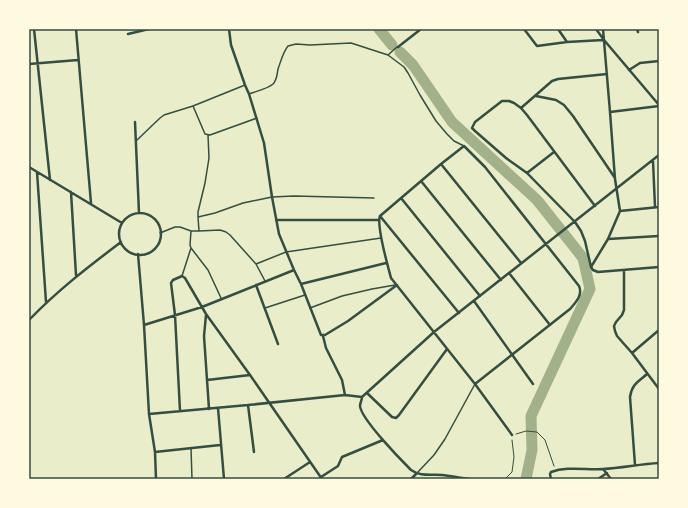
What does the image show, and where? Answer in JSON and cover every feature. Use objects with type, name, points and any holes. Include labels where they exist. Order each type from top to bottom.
[{"type":"street","points":[[34,29],[50,180]]},
{"type":"street","points":[[76,29],[91,204]]},
{"type":"street","points":[[128,34],[149,29]]},
{"type":"street","points":[[229,29],[231,45],[244,86],[257,118],[264,143],[279,234],[321,335],[323,336],[326,348],[342,380],[345,395]]},
{"type":"street","points":[[398,47],[421,29]]},
{"type":"street","points":[[524,29],[537,46],[567,42],[604,40]]},
{"type":"street","points":[[558,29],[567,42]]},
{"type":"street","points":[[596,29],[659,105]]},
{"type":"street","points":[[591,267],[608,239],[620,211],[615,179],[603,29]]},
{"type":"street","points":[[29,64],[78,60]]},
{"type":"street","points":[[629,70],[640,63],[659,61]]},
{"type":"street","points":[[521,108],[552,80],[558,78],[607,74]]},
{"type":"street","points":[[536,96],[556,100],[564,105],[615,179]]},
{"type":"street","points":[[595,206],[521,108],[514,102],[502,101],[472,125],[472,128],[475,131],[506,158],[527,173],[575,222],[582,231],[593,270],[598,272],[659,267]]},
{"type":"street","points":[[610,112],[659,105]]},
{"type":"street","points":[[135,122],[139,213]]},
{"type":"street","points":[[276,220],[380,218],[401,198],[464,146],[485,167],[547,243],[580,286],[581,290],[576,302],[570,309],[475,384]]},
{"type":"street","points":[[527,173],[554,152]]},
{"type":"street","points":[[470,479],[440,475],[416,474],[370,426],[360,406],[362,397],[434,332],[659,155]]},
{"type":"street","points":[[653,161],[655,207]]},
{"type":"street","points":[[441,164],[522,263]]},
{"type":"street","points":[[29,167],[122,223]]},
{"type":"street","points":[[37,172],[46,302]]},
{"type":"street","points":[[421,181],[501,280]]},
{"type":"street","points":[[71,192],[76,276]]},
{"type":"street","points":[[401,198],[480,296]]},
{"type":"street","points":[[620,211],[659,207]]},
{"type":"street","points":[[139,213],[146,214],[153,218],[158,224],[160,233],[159,240],[154,249],[148,253],[138,254],[126,250],[121,242],[119,232],[122,223],[129,216],[139,213]]},
{"type":"street","points":[[380,218],[381,238],[386,262],[392,278],[475,384],[512,435]]},
{"type":"street","points":[[380,218],[458,313]]},
{"type":"street","points":[[608,239],[659,236]]},
{"type":"street","points":[[29,320],[46,302],[76,276],[121,242]]},
{"type":"street","points":[[138,254],[149,414],[156,479]]},
{"type":"street","points":[[301,284],[386,262]]},
{"type":"street","points":[[144,325],[202,306],[294,270]]},
{"type":"street","points":[[624,270],[624,310],[614,326],[614,331],[659,389]]},
{"type":"street","points":[[509,273],[550,325]]},
{"type":"street","points":[[180,411],[175,315],[171,283],[173,280],[182,276],[185,278],[206,314],[322,478],[338,466],[342,457],[383,440]]},
{"type":"street","points":[[256,285],[278,344]]},
{"type":"street","points":[[323,336],[348,321],[397,285]]},
{"type":"street","points":[[474,301],[533,384]]},
{"type":"street","points":[[206,314],[204,336],[209,409]]},
{"type":"street","points":[[632,353],[659,330]]},
{"type":"street","points":[[367,393],[392,417],[396,418],[447,349]]},
{"type":"street","points":[[635,465],[630,397],[632,388],[647,374]]},
{"type":"street","points":[[207,380],[250,375]]},
{"type":"street","points":[[149,414],[345,395],[362,397]]},
{"type":"street","points":[[248,405],[254,452]]},
{"type":"street","points":[[218,408],[224,479]]},
{"type":"street","points":[[154,452],[220,445]]},
{"type":"street","points":[[284,479],[310,462]]},
{"type":"street","points":[[551,479],[551,472],[555,471],[570,469],[603,469],[659,462]]},
{"type":"street","points":[[603,469],[612,479]]},
{"type":"street","points":[[598,479],[606,473]]},
{"type":"street","points":[[411,479],[416,474]]},
{"type":"lane","points":[[248,94],[269,87],[274,83],[285,50],[292,44],[310,45],[351,43],[388,55],[404,67],[436,121],[454,141],[464,146]]},
{"type":"lane","points":[[388,55],[398,47]]},
{"type":"lane","points":[[136,142],[164,115],[193,106],[244,86]]},
{"type":"lane","points":[[193,106],[205,134],[208,135],[209,158],[198,217],[199,232]]},
{"type":"lane","points":[[208,135],[257,118]]},
{"type":"lane","points":[[198,217],[215,213],[243,203],[272,197],[294,196],[374,198]]},
{"type":"lane","points":[[160,233],[175,227],[199,232],[220,230],[226,232],[256,264],[265,281]]},
{"type":"lane","points":[[182,276],[191,248],[191,231]]},
{"type":"lane","points":[[256,264],[286,252],[381,238]]},
{"type":"lane","points":[[191,248],[208,270],[221,298]]},
{"type":"lane","points":[[310,308],[342,296],[397,285]]},
{"type":"lane","points":[[265,308],[305,295]]},
{"type":"lane","points":[[416,474],[434,455],[445,439],[475,384]]},
{"type":"lane","points":[[191,448],[192,479]]},
{"type":"path","points":[[504,479],[512,472],[514,457],[512,435],[526,431],[538,432],[545,440],[555,471]]},
{"type":"waterway","points":[[379,29],[392,45]]},
{"type":"waterway","points":[[400,52],[413,65],[452,122],[537,200],[583,258],[590,289],[531,416],[532,450],[526,479]]}]
